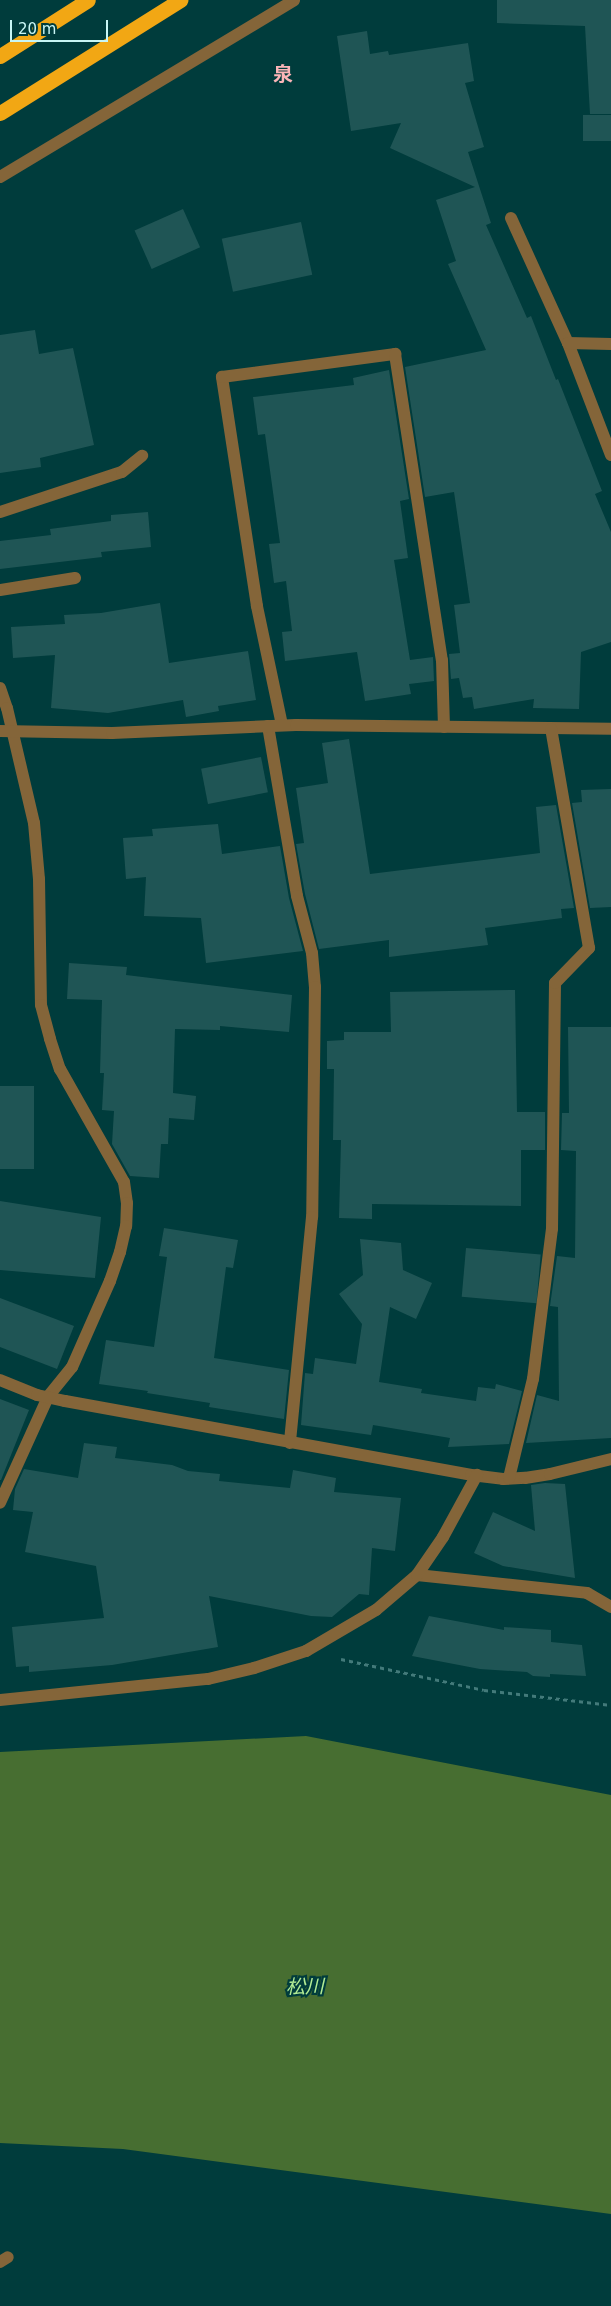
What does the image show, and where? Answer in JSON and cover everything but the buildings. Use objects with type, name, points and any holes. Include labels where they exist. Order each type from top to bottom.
[{"type":"highway","points":[[0,56],[88,0]]},
{"type":"highway","points":[[0,113],[180,0]]},
{"type":"street","points":[[0,178],[294,0]]},
{"type":"street","points":[[510,218],[568,343],[611,455]]},
{"type":"street","points":[[568,343],[611,344]]},
{"type":"street","points":[[282,726],[257,606],[222,377],[395,354],[442,660],[444,727]]},
{"type":"street","points":[[0,512],[122,472],[142,456]]},
{"type":"street","points":[[0,590],[75,578]]},
{"type":"street","points":[[0,688],[6,731],[34,823],[40,879],[42,1005],[60,1069],[124,1182],[127,1203],[126,1226],[120,1252],[110,1281],[72,1368],[48,1398],[0,1503]]},
{"type":"street","points":[[6,731],[112,733],[268,726],[611,729]]},
{"type":"street","points":[[268,726],[297,896],[312,953],[315,987],[312,1217],[290,1443]]},
{"type":"street","points":[[509,1478],[533,1379],[552,1229],[555,983],[589,948],[551,729]]},
{"type":"street","points":[[0,1380],[37,1396],[476,1475],[509,1478],[550,1474],[611,1459]]},
{"type":"street","points":[[0,1700],[208,1679],[254,1668],[306,1651],[376,1610],[417,1575],[443,1537],[476,1475]]},
{"type":"street","points":[[417,1575],[587,1593],[611,1607]]},
{"type":"path","points":[[306,1651],[484,1690],[611,1705]]},
{"type":"water","name":"松川","points":[[306,1736],[611,1795],[611,2214],[123,2149],[0,2143],[0,1752]]},
{"type":"district","name":"泉","points":[[283,74]]}]
